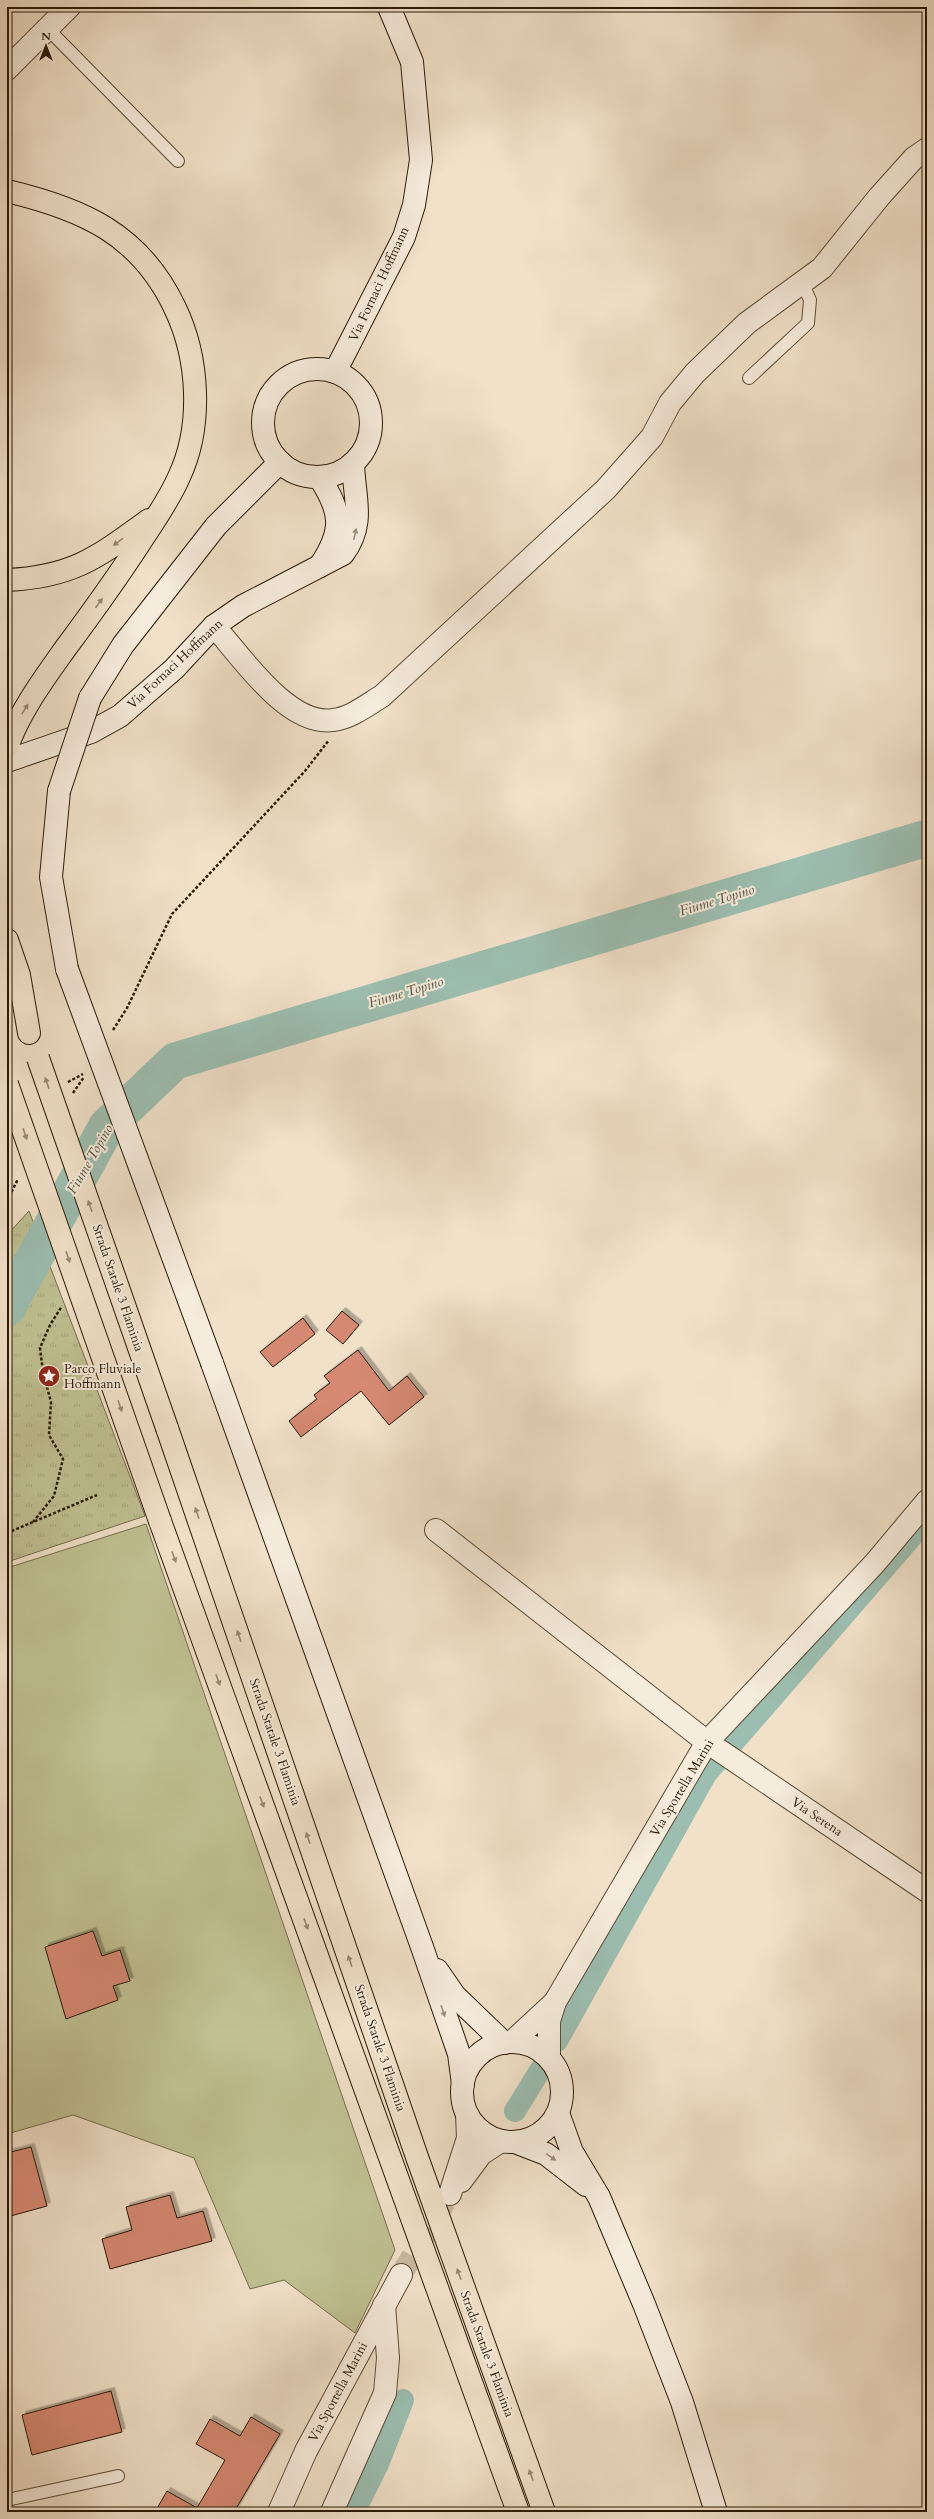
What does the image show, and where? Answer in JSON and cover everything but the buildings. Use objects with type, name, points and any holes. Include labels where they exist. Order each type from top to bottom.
[{"type":"highway","points":[[7,191],[51,201],[92,219],[127,243],[164,284],[185,330],[195,385],[190,441],[180,476],[161,511],[114,582],[40,684],[20,716],[7,751]]},
{"type":"highway","points":[[7,580],[28,579],[69,570],[98,557],[161,511]]},
{"type":"highway","points":[[7,940],[19,975],[29,1033]]},
{"type":"highway","name":"Strada Statale 3 Flaminia","points":[[7,971],[167,1428],[418,2157],[544,2512]]},
{"type":"highway","name":"Strada Statale 3 Flaminia","points":[[7,1084],[160,1521],[518,2512]]},
{"type":"main road","points":[[7,69],[69,7]]},
{"type":"main road","name":"Via Fornaci Hoffmann","points":[[335,372],[404,237],[414,204],[421,160],[412,62],[390,7]]},
{"type":"main road","points":[[214,626],[280,701],[312,720],[333,720],[354,714],[382,696],[606,489],[652,437],[670,403],[695,373],[747,323],[822,268],[884,191],[914,158],[927,149]]},
{"type":"main road","points":[[317,369],[335,372],[349,379],[361,390],[368,405],[371,421],[370,436],[353,463],[337,473],[319,477],[304,475],[280,462],[269,447],[263,430],[264,412],[271,394],[283,381],[299,372],[317,369]]},
{"type":"main road","points":[[280,462],[216,526],[123,645],[90,698],[59,791],[51,877],[67,969],[212,1363],[422,1947],[459,2054],[463,2084]]},
{"type":"main road","name":"Via Fornaci Hoffmann","points":[[7,751],[91,732],[120,716],[174,669],[214,626],[243,606],[344,554],[354,540],[358,518],[353,463]]},
{"type":"main road","name":"Via Fornaci Hoffmann","points":[[318,568],[332,548],[337,534],[338,515],[332,496],[319,477]]},
{"type":"main road","name":"Via Sportella Marini","points":[[599,2197],[546,2154],[508,2142],[481,2131],[467,2114],[462,2100],[463,2084],[467,2070],[476,2057],[489,2048],[508,2042],[555,2002],[708,1742],[875,1563],[927,1501]]},
{"type":"main road","name":"Via Serena","points":[[436,1530],[708,1742],[927,1891]]},
{"type":"main road","points":[[422,1947],[455,1996],[508,2042],[526,2044],[539,2049],[549,2058],[558,2070],[562,2084],[562,2099],[558,2113],[551,2125],[540,2134],[528,2140],[508,2142],[481,2154],[450,2194],[468,2138],[467,2114]]},
{"type":"main road","points":[[549,2058],[549,2021],[555,2002]]},
{"type":"main road","points":[[558,2113],[572,2152],[599,2197],[644,2304],[682,2402],[716,2512]]},
{"type":"main road","name":"Via Sportella Marini","points":[[279,2512],[306,2451],[401,2275]]},
{"type":"main road","points":[[332,2512],[385,2393],[388,2358],[384,2305]]},
{"type":"lane","points":[[47,28],[178,161]]},
{"type":"lane","points":[[749,378],[808,323],[810,300],[802,282]]},
{"type":"lane","points":[[7,2500],[118,2476]]},
{"type":"path","points":[[111,1033],[127,1008],[172,914],[310,766],[328,743],[333,720]]},
{"type":"path","points":[[33,1522],[54,1496],[64,1459],[48,1435],[51,1402],[43,1372],[40,1348],[50,1325],[64,1302]]},
{"type":"path","points":[[7,1533],[97,1495]]},
{"type":"green space","name":"Parco Fluviale Hoffmann","points":[[29,1211],[145,1516],[7,1562],[7,1235]]},
{"type":"green space","points":[[146,1524],[395,2250],[355,2333],[284,2280],[250,2289],[194,2158],[73,2115],[7,2134],[7,1568]]},
{"type":"waterway","name":"Fiume Topino","points":[[7,1308],[107,1126],[175,1061],[927,838]]},
{"type":"waterway","points":[[557,2041],[706,1774],[927,1519]]},
{"type":"waterway","points":[[515,2111],[541,2069]]},
{"type":"waterway","points":[[354,2512],[378,2464],[403,2400]]},
{"type":"tunnel","points":[[401,2275],[445,2202]]},
{"type":"place","name":"Parco Fluviale Hoffmann","points":[[49,1376]]}]
